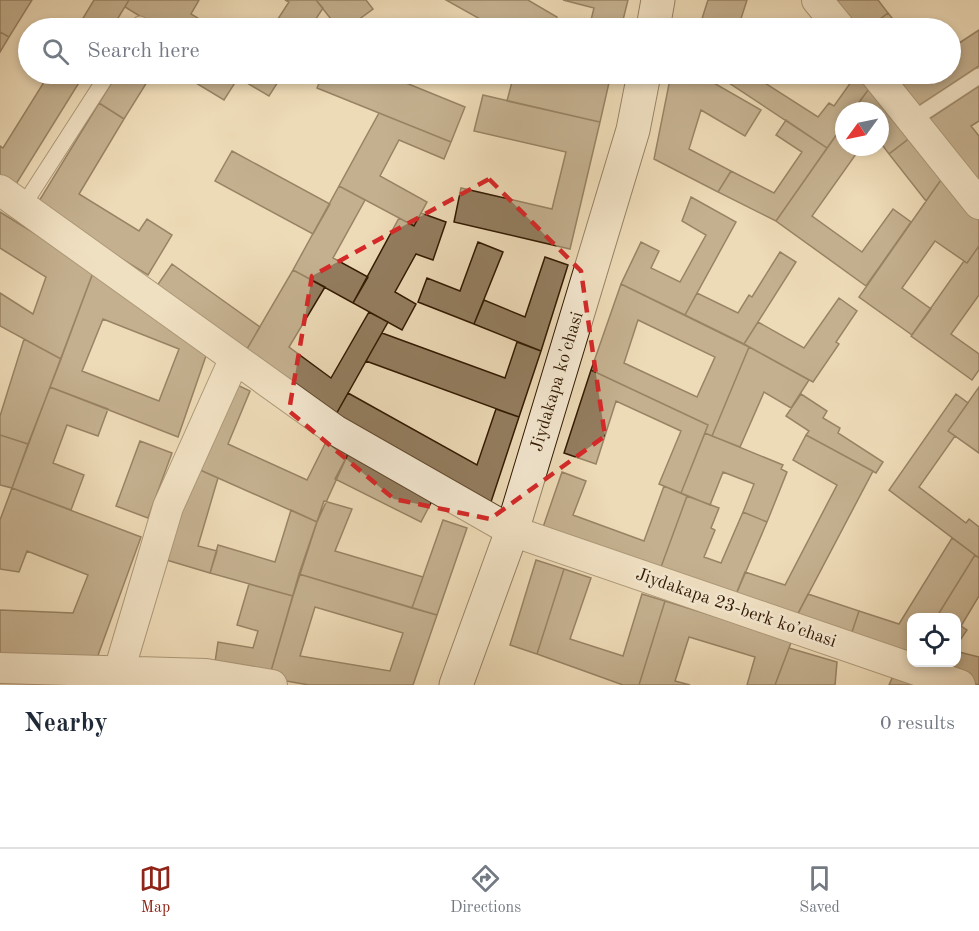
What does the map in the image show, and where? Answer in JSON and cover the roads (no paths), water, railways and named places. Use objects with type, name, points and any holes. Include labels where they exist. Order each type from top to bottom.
[{"type":"street","points":[[655,18],[658,0]]},
{"type":"street","points":[[817,0],[832,18]]},
{"type":"street","name":"Jiydakapa ko'chasi","points":[[456,685],[512,531],[633,130],[642,84]]},
{"type":"street","points":[[883,84],[979,204]]},
{"type":"street","name":"Jiydakapa 23-berk koʼchasi","points":[[11,198],[234,360],[335,430],[512,531],[960,685]]},
{"type":"street","points":[[119,671],[168,507],[234,360]]},
{"type":"street","points":[[0,668],[206,674],[272,685]]},
{"type":"lane","points":[[912,120],[979,76]]},
{"type":"lane","points":[[11,198],[100,84]]}]
